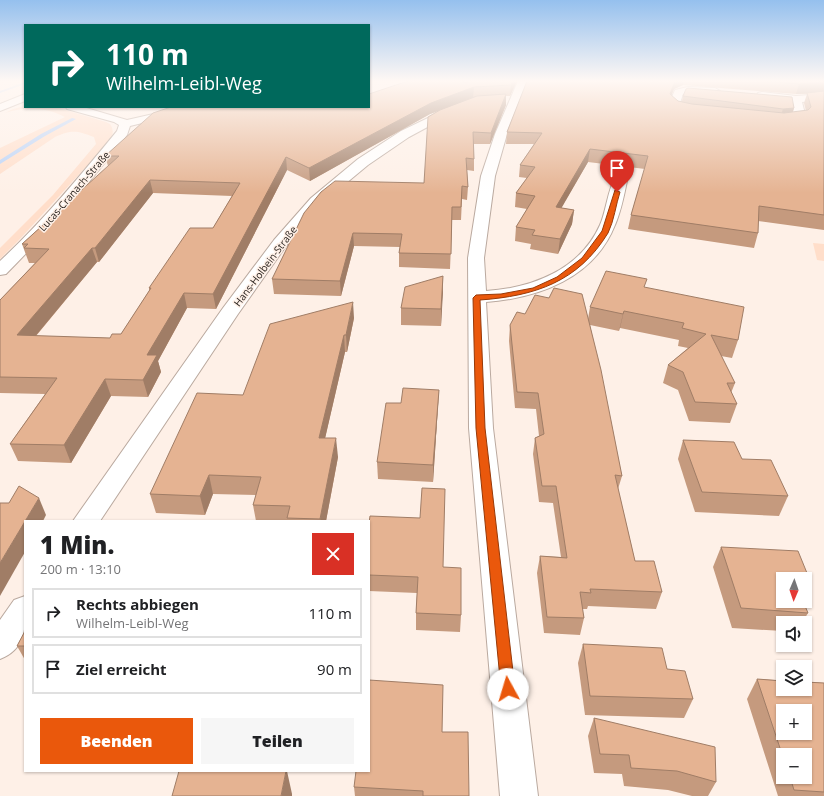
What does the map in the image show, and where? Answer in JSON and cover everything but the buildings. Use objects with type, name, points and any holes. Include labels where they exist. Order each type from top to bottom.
[{"type":"street","points":[[111,118],[124,124],[149,118]]},
{"type":"street","name":"Hans-Holbein-Straße","points":[[87,520],[230,312],[280,243],[316,201],[364,162],[404,134],[434,118]]},
{"type":"street","points":[[506,118],[488,176],[476,258],[476,298],[481,428],[519,796]]},
{"type":"street","points":[[767,118],[792,120],[799,118]]},
{"type":"street","name":"Lucas-Cranach-Straße","points":[[0,270],[27,244],[73,194],[118,140],[123,132],[124,124]]},
{"type":"street","points":[[476,298],[501,296],[535,290],[559,279],[585,260],[605,232],[620,181]]},
{"type":"street","points":[[0,645],[24,610]]},
{"type":"shaded area","points":[[63,118],[93,118],[110,124],[113,130],[111,138],[105,146],[0,259],[0,248],[53,195],[96,144],[94,137],[84,133],[66,133],[55,137],[0,174],[0,148]]},
{"type":"shaded area","points":[[813,243],[824,244],[824,261],[817,260]]},
{"type":"waterway","points":[[0,162],[43,135],[74,119]]},
{"type":"route","points":[[508,689],[481,428],[476,298],[501,296],[535,290],[559,279],[585,260],[605,232],[617,192]]}]
